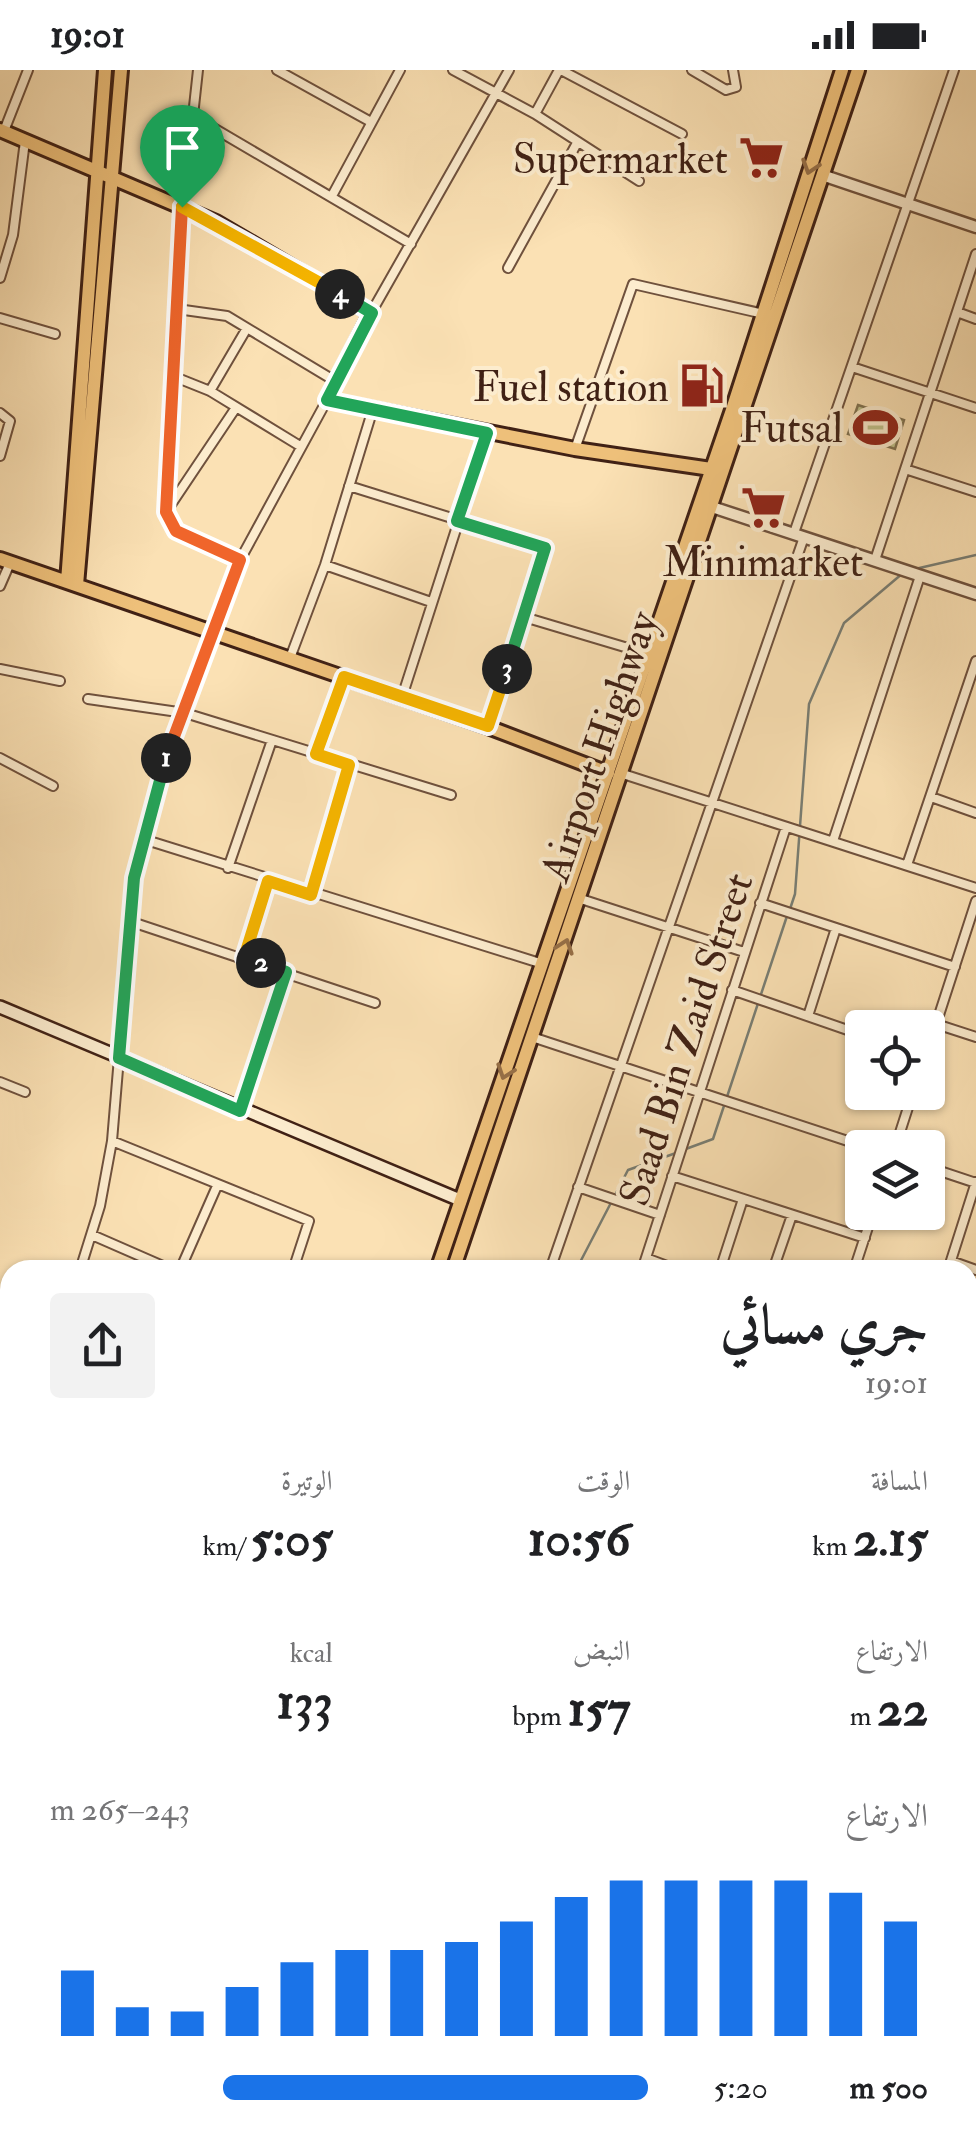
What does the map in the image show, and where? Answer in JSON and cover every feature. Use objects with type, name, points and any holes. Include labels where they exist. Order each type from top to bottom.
[{"type":"main road","points":[[72,584],[104,174],[104,70]]},
{"type":"main road","points":[[104,174],[121,70]]},
{"type":"main road","name":"Airport Highway","points":[[456,1260],[581,899],[648,654],[711,489],[858,70]]},
{"type":"main road","name":"Airport Highway","points":[[440,1260],[518,1032],[712,506],[711,468],[764,314],[837,72]]},
{"type":"main road","points":[[2,131],[182,207],[280,257],[372,313],[327,400],[372,412],[575,449],[711,468]]},
{"type":"main road","points":[[5,561],[488,726],[615,775]]},
{"type":"main road","points":[[0,1006],[240,1111],[460,1200]]},
{"type":"street","points":[[2,131],[28,70]]},
{"type":"street","points":[[198,70],[182,207],[166,512],[176,531],[240,560]]},
{"type":"street","points":[[277,70],[372,122]]},
{"type":"street","points":[[333,194],[400,70]]},
{"type":"street","points":[[453,70],[535,114],[639,180]]},
{"type":"street","points":[[372,313],[509,70]]},
{"type":"street","points":[[535,114],[560,70],[682,134]]},
{"type":"street","points":[[692,70],[726,90],[736,87],[732,70]]},
{"type":"street","points":[[553,1260],[712,804],[852,367],[954,70]]},
{"type":"street","points":[[193,116],[333,194],[410,244]]},
{"type":"street","points":[[0,278],[13,234],[25,139]]},
{"type":"street","points":[[508,268],[577,143]]},
{"type":"street","points":[[822,176],[976,227]]},
{"type":"street","points":[[875,560],[976,254]]},
{"type":"street","points":[[575,449],[633,284],[764,314]]},
{"type":"street","points":[[178,309],[217,313],[335,381]]},
{"type":"street","points":[[957,312],[976,319]]},
{"type":"street","points":[[0,318],[55,334]]},
{"type":"street","points":[[210,392],[247,328]]},
{"type":"street","points":[[852,367],[976,408]]},
{"type":"street","points":[[175,377],[210,392],[300,446]]},
{"type":"street","points":[[83,1260],[112,1142],[129,921],[143,840],[169,749],[240,560],[327,400]]},
{"type":"street","points":[[166,512],[235,409]]},
{"type":"street","points":[[290,658],[325,565],[372,412]]},
{"type":"street","points":[[0,413],[8,418],[10,429],[0,456]]},
{"type":"street","points":[[402,697],[487,433]]},
{"type":"street","points":[[905,468],[976,492]]},
{"type":"street","points":[[350,486],[545,548],[488,726]]},
{"type":"street","points":[[712,506],[976,594]]},
{"type":"street","points":[[0,586],[5,561]]},
{"type":"street","points":[[325,565],[431,602]]},
{"type":"street","points":[[832,842],[920,576]]},
{"type":"street","points":[[524,617],[648,654]]},
{"type":"street","points":[[907,865],[976,661]]},
{"type":"street","points":[[0,669],[60,680]]},
{"type":"street","points":[[316,754],[344,677]]},
{"type":"street","points":[[88,699],[185,713],[452,795]]},
{"type":"street","points":[[228,868],[272,740]]},
{"type":"street","points":[[0,758],[53,786]]},
{"type":"street","points":[[311,895],[349,765]]},
{"type":"street","points":[[615,775],[976,888]]},
{"type":"street","points":[[931,797],[976,812]]},
{"type":"street","name":"Saad Bin Zaid Street","points":[[646,1258],[786,827]]},
{"type":"street","points":[[143,840],[543,964]]},
{"type":"street","points":[[244,958],[268,881]]},
{"type":"street","points":[[581,899],[744,952]]},
{"type":"street","points":[[941,1010],[976,901]]},
{"type":"street","points":[[760,902],[955,967]]},
{"type":"street","points":[[129,921],[375,1003]]},
{"type":"street","points":[[808,1016],[836,928]]},
{"type":"street","points":[[240,1111],[286,972]]},
{"type":"street","points":[[732,990],[845,1029]]},
{"type":"street","points":[[945,1027],[976,1038]]},
{"type":"street","points":[[518,1032],[845,1140]]},
{"type":"street","points":[[0,1082],[26,1092]]},
{"type":"street","points":[[112,1142],[309,1221],[296,1260]]},
{"type":"street","points":[[945,1172],[976,1182],[952,1260]]},
{"type":"street","points":[[672,1176],[865,1238]]},
{"type":"street","points":[[184,1260],[217,1186]]},
{"type":"street","points":[[578,1187],[660,1215]]},
{"type":"street","points":[[723,1260],[743,1199]]},
{"type":"street","points":[[776,1260],[792,1215]]},
{"type":"street","points":[[857,1260],[867,1230]]},
{"type":"street","points":[[92,1235],[149,1260]]},
{"type":"street","points":[[646,1258],[651,1260]]},
{"type":"green space","name":"Futsal","points":[[858,405],[904,420],[895,449],[848,434]]},
{"type":"waterway","points":[[915,569],[976,555]]},
{"type":"waterway","points":[[790,909],[795,894],[809,704],[844,623],[903,573]]},
{"type":"waterway","points":[[683,1150],[713,1139],[787,916]]},
{"type":"waterway","points":[[581,1260],[628,1170],[676,1153]]},
{"type":"place","name":"Supermarket","points":[[761,158]]},
{"type":"place","name":"Fuel station","points":[[702,386]]},
{"type":"place","name":"Futsal","points":[[876,427]]},
{"type":"place","name":"Minimarket","points":[[763,507]]},
{"type":"route","points":[[182,207],[280,257],[372,313],[327,400],[487,433],[457,521],[545,548],[488,726],[344,677],[316,754],[349,765],[311,895],[268,881],[244,958],[286,972],[240,1111],[119,1058],[129,921],[143,840],[169,749],[240,560],[176,531],[166,512],[182,207]]}]
